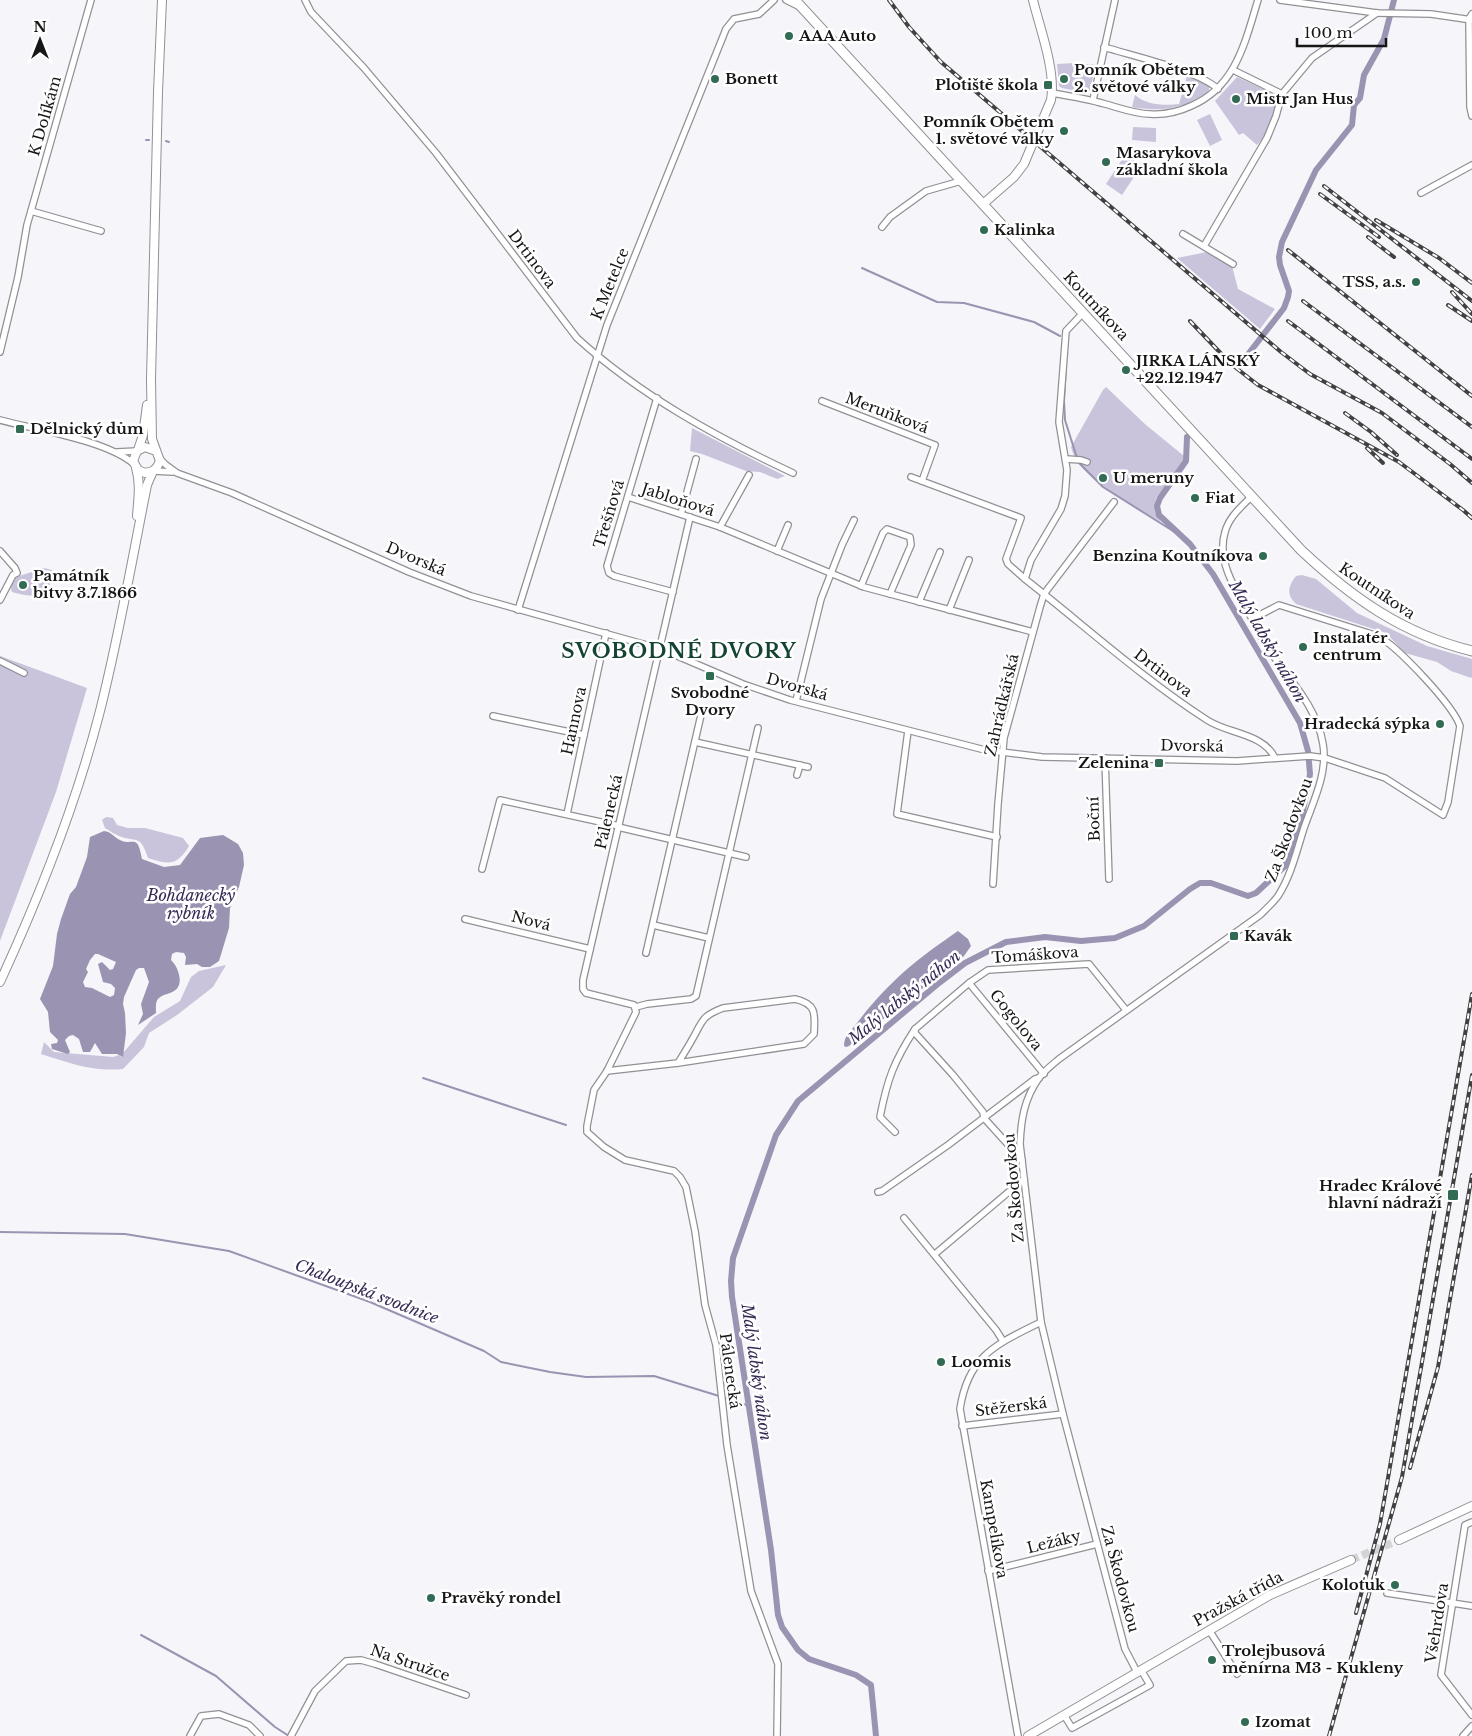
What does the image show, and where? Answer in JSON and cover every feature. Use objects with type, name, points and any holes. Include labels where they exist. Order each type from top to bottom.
[{"type":"main road","points":[[0,982],[34,906],[64,827],[90,745],[106,686],[124,604],[147,485],[159,464],[158,454],[152,439],[151,379],[158,83],[162,0]]},
{"type":"main road","name":"Koutníkova","points":[[794,0],[1301,550],[1351,594],[1386,616],[1416,633],[1472,651]]},
{"type":"main road","points":[[983,204],[1014,177],[1024,164],[1049,107],[1052,93],[1049,61],[1033,0]]},
{"type":"main road","points":[[135,544],[138,476],[134,458],[144,435],[151,379]]},
{"type":"main road","name":"Dvorská","points":[[138,451],[149,447],[158,454]]},
{"type":"main road","name":"Dvorská","points":[[135,465],[141,472],[149,473],[154,471]]},
{"type":"main road","points":[[1399,1540],[1472,1506]]},
{"type":"main road","points":[[1434,1525],[1472,1512]]},
{"type":"main road","name":"Pražská třída","points":[[1028,1736],[1270,1595],[1351,1560]]},
{"type":"street","name":"K Dolíkám","points":[[0,352],[18,277],[27,225],[91,0]]},
{"type":"street","name":"Drtinova","points":[[305,0],[311,12],[364,68],[436,153],[577,338],[631,382],[703,428],[793,473]]},
{"type":"street","name":"K Metelce","points":[[518,610],[610,316],[726,29],[731,22],[739,17],[759,14],[773,0]]},
{"type":"street","points":[[786,0],[803,9]]},
{"type":"street","points":[[1093,100],[1115,0]]},
{"type":"street","points":[[1052,93],[1093,100],[1139,113],[1157,114],[1184,110],[1207,98],[1218,89],[1233,70],[1243,49],[1258,0]]},
{"type":"street","points":[[1280,0],[1377,13],[1394,12],[1471,18],[1470,107],[1472,116]]},
{"type":"street","points":[[1204,246],[1267,138],[1282,94],[1312,58],[1377,13]]},
{"type":"street","points":[[1104,48],[1181,71],[1205,81],[1218,89]]},
{"type":"street","points":[[1233,70],[1282,94]]},
{"type":"street","points":[[1421,193],[1472,165]]},
{"type":"street","points":[[882,227],[890,217],[926,191],[961,181]]},
{"type":"street","points":[[31,211],[100,230]]},
{"type":"street","points":[[1183,234],[1233,264]]},
{"type":"street","points":[[1025,578],[1031,560],[1064,502],[1067,478],[1066,459],[1059,422],[1066,331],[1083,313]]},
{"type":"street","name":"Třešňová","points":[[657,398],[607,563],[607,570],[614,576],[673,592]]},
{"type":"street","name":"Meruňková","points":[[822,401],[935,445],[922,481]]},
{"type":"street","name":"Dvorská","points":[[0,420],[84,441],[114,451],[135,465]]},
{"type":"street","name":"Dvorská","points":[[114,451],[138,451]]},
{"type":"street","name":"Dvorská","points":[[158,454],[169,468],[177,473],[232,493],[438,584],[518,610],[661,649],[743,684],[796,702],[1002,752],[1042,757],[1229,760],[1301,756],[1325,758]]},
{"type":"street","points":[[681,514],[696,458]]},
{"type":"street","points":[[1066,459],[1087,462]]},
{"type":"street","name":"Dvorská","points":[[154,471],[177,473]]},
{"type":"street","name":"Jabloňová","points":[[720,527],[749,475]]},
{"type":"street","points":[[911,477],[1022,515],[1006,560],[1008,564],[1044,594]]},
{"type":"street","name":"Za Škodovkou","points":[[1139,1671],[1125,1649],[1063,1414],[1041,1322],[1020,1144],[1021,1119],[1028,1098],[1042,1076],[1059,1059],[1247,925],[1278,896],[1293,862],[1323,774],[1325,758],[1320,728],[1310,706],[1265,645],[1232,584],[1224,557],[1223,541],[1230,520],[1252,496]]},
{"type":"street","name":"Jabloňová","points":[[628,497],[720,527],[861,586],[1033,632]]},
{"type":"street","name":"Zahrádkářská","points":[[993,884],[1004,738],[1044,594],[1114,502]]},
{"type":"street","name":"Pálenecká","points":[[690,517],[583,980],[583,989],[591,995],[636,1007],[633,1019],[607,1071],[594,1090],[587,1126],[590,1135],[604,1147],[625,1160],[674,1172],[680,1177],[686,1187],[695,1232],[705,1305],[716,1345],[728,1445],[751,1591],[778,1664],[777,1736]]},
{"type":"street","points":[[796,702],[821,600],[854,520]]},
{"type":"street","points":[[777,551],[788,525]]},
{"type":"street","points":[[861,586],[887,529],[910,537],[911,544],[890,594]]},
{"type":"street","points":[[0,551],[17,573],[13,575],[0,600]]},
{"type":"street","points":[[919,602],[940,552]]},
{"type":"street","points":[[949,610],[969,560]]},
{"type":"street","name":"Drtinova","points":[[1044,594],[1181,703],[1212,724],[1260,742],[1271,750],[1274,758]]},
{"type":"street","points":[[1252,619],[1279,604],[1378,636],[1387,641],[1422,676],[1456,716],[1460,726],[1448,802],[1443,815],[1385,778],[1325,758]]},
{"type":"street","name":"Hannova","points":[[567,814],[606,633]]},
{"type":"street","points":[[0,660],[24,673]]},
{"type":"street","points":[[646,953],[701,715]]},
{"type":"street","points":[[493,716],[584,735]]},
{"type":"street","points":[[636,1007],[695,997],[758,728]]},
{"type":"street","points":[[908,730],[897,814],[996,837]]},
{"type":"street","points":[[695,742],[808,767]]},
{"type":"street","name":"Boční","points":[[1105,758],[1109,879]]},
{"type":"street","points":[[797,775],[800,765]]},
{"type":"street","points":[[482,869],[499,801],[502,800],[746,857]]},
{"type":"street","name":"Nová","points":[[465,918],[590,949]]},
{"type":"street","points":[[653,925],[709,938]]},
{"type":"street","name":"Tomáškova","points":[[895,1132],[880,1117],[890,1075],[901,1050],[915,1029],[969,983],[988,970],[1089,964],[1126,1010]]},
{"type":"street","name":"Gogolova","points":[[969,983],[1042,1076]]},
{"type":"street","points":[[607,1071],[678,1063],[804,1044],[814,1034],[815,1016],[811,1006],[806,1002],[795,999],[717,1010],[699,1023],[694,1036],[678,1063]]},
{"type":"street","points":[[915,1029],[915,1033],[983,1112],[984,1118],[1022,1160]]},
{"type":"street","points":[[878,1192],[984,1118],[1035,1079],[1042,1076]]},
{"type":"street","points":[[935,1254],[1024,1179]]},
{"type":"street","points":[[904,1218],[935,1254],[1003,1341]]},
{"type":"street","name":"Kampelíkova","points":[[1018,1736],[960,1416],[961,1402],[974,1367],[980,1358],[1003,1341],[1041,1322]]},
{"type":"street","name":"Stěžerská","points":[[962,1426],[1063,1414]]},
{"type":"street","name":"Všehrdova","points":[[1472,1522],[1465,1525],[1441,1675],[1472,1715]]},
{"type":"street","name":"Ležáky","points":[[988,1571],[1097,1544]]},
{"type":"street","points":[[1387,1593],[1472,1606]]},
{"type":"street","points":[[1209,1630],[1237,1674]]},
{"type":"street","name":"Na Stružce","points":[[291,1735],[316,1691],[346,1661],[361,1660],[375,1664],[466,1696]]},
{"type":"street","points":[[1064,1715],[1072,1728],[1150,1685],[1139,1671]]},
{"type":"street","points":[[190,1736],[201,1716],[219,1714],[249,1725],[260,1736]]},
{"type":"street","points":[[1463,1736],[1472,1726]]},
{"type":"shaded area","points":[[1057,64],[1096,65],[1090,90],[1086,93],[1059,86]]},
{"type":"shaded area","points":[[1187,76],[1209,86],[1209,91],[1192,102],[1173,108],[1152,109],[1132,107],[1135,95],[1145,101],[1156,104],[1179,104]]},
{"type":"shaded area","points":[[1237,77],[1278,96],[1264,136],[1257,145],[1243,133],[1239,135],[1215,101]]},
{"type":"shaded area","points":[[1210,114],[1222,140],[1210,146],[1197,120]]},
{"type":"shaded area","points":[[1133,127],[1156,128],[1156,142],[1132,140]]},
{"type":"shaded area","points":[[1125,155],[1142,165],[1122,195],[1106,184]]},
{"type":"shaded area","points":[[1207,252],[1232,266],[1238,289],[1275,309],[1260,329],[1177,258]]},
{"type":"shaded area","points":[[1106,387],[1146,425],[1184,456],[1183,463],[1156,498],[1155,512],[1161,522],[1109,490],[1084,470],[1076,459],[1071,447]]},
{"type":"shaded area","points":[[692,428],[785,476],[777,479],[760,472],[746,471],[690,451]]},
{"type":"shaded area","points":[[44,568],[52,570],[54,579],[40,593],[31,596],[12,592],[10,586],[16,577]]},
{"type":"shaded area","points":[[1302,575],[1316,579],[1357,613],[1427,646],[1472,659],[1472,677],[1451,671],[1437,662],[1405,653],[1383,632],[1296,604],[1289,594],[1289,590],[1296,576]]},
{"type":"shaded area","points":[[0,656],[87,688],[56,792],[0,941]]},
{"type":"shaded area","points":[[106,817],[113,818],[117,825],[128,828],[145,828],[183,838],[189,846],[185,853],[172,862],[167,863],[148,858],[140,842],[119,836],[105,828],[102,820]]},
{"type":"shaded area","points":[[226,965],[213,987],[177,1015],[149,1033],[144,1047],[123,1069],[91,1068],[41,1054],[44,1042],[54,1052],[113,1057],[119,1055],[122,1057],[123,1053],[154,1017],[180,1001],[191,977],[199,971]]},
{"type":"water","name":"Bohdanecký rybník","points":[[104,831],[123,841],[134,842],[138,845],[142,859],[164,867],[180,865],[200,838],[223,835],[238,844],[243,853],[244,865],[239,887],[230,908],[229,928],[219,961],[210,967],[202,967],[197,964],[185,965],[186,957],[184,953],[176,952],[172,954],[171,960],[178,971],[179,984],[174,991],[158,999],[156,1013],[138,1025],[143,1014],[141,1004],[149,982],[144,968],[136,970],[124,997],[126,1033],[123,1057],[117,1054],[102,1054],[95,1043],[90,1052],[83,1052],[79,1039],[73,1035],[65,1040],[70,1052],[68,1054],[52,1049],[51,1044],[57,1043],[58,1040],[50,1032],[48,1012],[40,999],[53,966],[61,919],[87,857],[90,837]],"holes":[[[95,954],[116,962],[113,969],[110,970],[102,962],[98,964],[103,982],[111,984],[115,988],[114,995],[110,997],[92,988],[85,987],[83,982],[88,972],[86,969],[90,960]]]},
{"type":"water","points":[[958,931],[968,939],[971,946],[964,956],[849,1046],[844,1046],[845,1039],[849,1033],[880,995],[929,951]]},
{"type":"waterway","name":"Malý labský náhon","points":[[1239,366],[1284,308],[1289,291],[1280,265],[1279,257],[1282,242],[1316,170],[1352,125],[1354,105],[1360,98],[1364,75],[1384,39],[1394,0]]},
{"type":"waterway","points":[[862,268],[937,302],[964,303],[1034,322],[1060,336]]},
{"type":"waterway","points":[[1066,367],[1065,420],[1077,458]]},
{"type":"waterway","name":"Malý labský náhon","points":[[876,1736],[871,1685],[856,1675],[809,1659],[798,1650],[782,1627],[778,1615],[771,1550],[732,1297],[733,1258],[776,1135],[798,1101],[965,963],[1006,942],[1045,937],[1081,941],[1115,938],[1144,926],[1200,883],[1211,883],[1248,896],[1256,893],[1285,866],[1302,816],[1310,774],[1308,751],[1300,723],[1213,574],[1190,544],[1159,515],[1157,506],[1160,498],[1186,461],[1187,437]]},
{"type":"waterway","points":[[1079,463],[1103,487],[1181,536]]},
{"type":"waterway","points":[[423,1078],[566,1125]]},
{"type":"waterway","name":"Chaloupská svodnice","points":[[0,1232],[125,1234],[229,1251],[370,1302],[484,1351],[501,1362],[586,1377],[654,1376],[719,1396]]},
{"type":"waterway","name":"Chaloupská svodnice","points":[[726,1398],[749,1406]]},
{"type":"waterway","points":[[141,1635],[216,1676],[275,1727],[289,1736]]},
{"type":"tunnel","points":[[1351,1560],[1399,1540]]},
{"type":"railway","points":[[889,0],[909,27],[941,62],[1281,352],[1310,374],[1382,413],[1472,483]]},
{"type":"railway","points":[[1324,186],[1472,301]]},
{"type":"railway","points":[[1320,194],[1379,237]]},
{"type":"railway","points":[[1376,220],[1439,258],[1472,283]]},
{"type":"railway","points":[[1368,237],[1394,257]]},
{"type":"railway","points":[[1288,250],[1472,396]]},
{"type":"railway","points":[[1452,292],[1472,314]]},
{"type":"railway","points":[[1303,301],[1472,427]]},
{"type":"railway","points":[[1448,305],[1472,321]]},
{"type":"railway","points":[[1190,321],[1231,364],[1258,385],[1399,462],[1472,518]]},
{"type":"railway","points":[[1288,321],[1472,459]]},
{"type":"railway","points":[[1345,413],[1371,432],[1397,455]]},
{"type":"railway","points":[[1367,448],[1383,463]]},
{"type":"railway","points":[[1356,1613],[1380,1524],[1472,994]]},
{"type":"railway","points":[[1329,1736],[1402,1477],[1472,1075]]},
{"type":"railway","points":[[1410,1468],[1438,1367],[1472,1175]]},
{"type":"place","name":"AAA Auto","points":[[789,36]]},
{"type":"place","name":"Bonett","points":[[715,79]]},
{"type":"place","name":"Pomník Obětem 2. světové války","points":[[1064,79]]},
{"type":"place","name":"Plotiště škola","points":[[1048,85]]},
{"type":"place","name":"Mistr Jan Hus","points":[[1236,99]]},
{"type":"place","name":"Pomník Obětem 1. světové války","points":[[1064,131]]},
{"type":"place","name":"Masarykova základní škola","points":[[1106,162]]},
{"type":"place","name":"Kalinka","points":[[984,230]]},
{"type":"place","name":"TSS, a.s.","points":[[1416,282]]},
{"type":"place","name":"JIRKA LÁNSKÝ +22.12.1947","points":[[1126,370]]},
{"type":"place","name":"Dělnický dům","points":[[20,429]]},
{"type":"place","name":"U meruny","points":[[1103,478]]},
{"type":"place","name":"Fiat","points":[[1195,498]]},
{"type":"place","name":"Benzina Koutníkova","points":[[1263,556]]},
{"type":"place","name":"Památník bitvy 3.7.1866","points":[[23,585]]},
{"type":"place","name":"Instalatér centrum","points":[[1303,647]]},
{"type":"place","name":"Svobodné Dvory","points":[[710,676]]},
{"type":"place","name":"Hradecká sýpka","points":[[1440,724]]},
{"type":"place","name":"Zelenina","points":[[1159,763]]},
{"type":"place","name":"Kavák","points":[[1234,936]]},
{"type":"place","name":"Hradec Králové hlavní nádraží","points":[[1453,1195]]},
{"type":"place","name":"Loomis","points":[[941,1362]]},
{"type":"place","name":"Koloťuk","points":[[1395,1585]]},
{"type":"place","name":"Pravěký rondel","points":[[431,1598]]},
{"type":"place","name":"Trolejbusová měnírna M3 - Kukleny","points":[[1212,1660]]},
{"type":"place","name":"Izomat","points":[[1245,1722]]},
{"type":"district","name":"SVOBODNÉ DVORY","points":[[679,651]]}]
